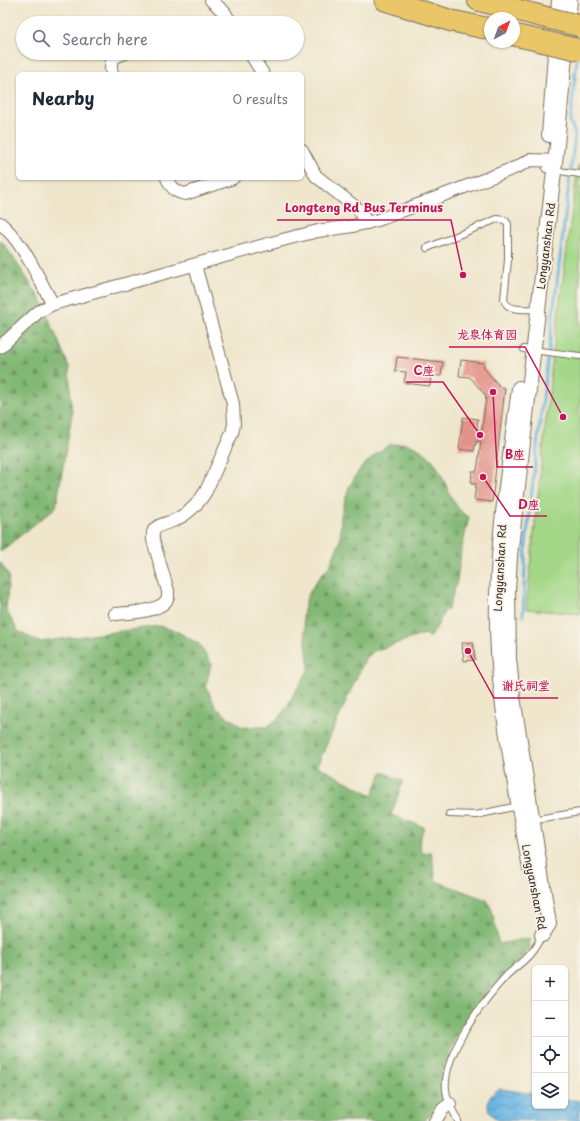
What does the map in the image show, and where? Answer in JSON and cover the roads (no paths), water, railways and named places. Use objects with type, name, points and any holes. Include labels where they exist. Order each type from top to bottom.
[{"type":"highway","points":[[385,0],[452,21],[484,28]]},
{"type":"highway","points":[[478,0],[580,26]]},
{"type":"highway","points":[[520,36],[580,50]]},
{"type":"street","points":[[211,0],[226,16]]},
{"type":"street","name":"Longyanshan Rd","points":[[554,167],[559,0]]},
{"type":"street","name":"Longyanshan Rd","points":[[542,935],[549,924],[524,805],[509,659],[508,591],[510,556],[534,350],[533,309],[554,167],[570,0]]},
{"type":"street","points":[[112,60],[112,72]]},
{"type":"street","points":[[254,60],[262,72]]},
{"type":"street","points":[[304,155],[316,176],[359,210],[367,223]]},
{"type":"street","points":[[0,347],[38,312],[52,304],[304,234],[367,223],[517,167],[527,161],[535,159],[554,167]]},
{"type":"street","points":[[168,180],[173,189],[178,193],[185,194],[227,180]]},
{"type":"street","points":[[0,223],[15,238],[24,252],[52,304]]},
{"type":"street","points":[[116,614],[135,612],[159,606],[164,603],[168,597],[168,591],[152,533],[155,529],[186,513],[201,499],[225,448],[234,424],[233,404],[195,265]]},
{"type":"street","points":[[436,1121],[443,1109],[450,1104]]},
{"type":"lane","points":[[554,167],[578,174]]},
{"type":"lane","points":[[427,248],[497,219],[505,220],[508,224],[508,260],[504,299],[505,303],[507,306],[533,309]]},
{"type":"lane","points":[[534,350],[580,356]]},
{"type":"lane","points":[[449,814],[476,815],[524,805]]},
{"type":"lane","points":[[527,820],[580,812]]},
{"type":"lane","points":[[458,1121],[450,1104],[446,1088],[448,1068],[464,1034],[490,996],[506,977],[531,953],[542,935]]},
{"type":"water","points":[[500,1089],[532,1094],[532,1109],[568,1109],[568,1099],[580,1101],[580,1121],[498,1120],[490,1113],[488,1104],[491,1095]]},
{"type":"waterway","points":[[523,616],[526,544],[575,134],[570,122],[577,58]]},
{"type":"place","name":"Longteng Rd Bus Terminus","points":[[463,275]]},
{"type":"place","name":"B座","points":[[493,392]]},
{"type":"place","name":"龙泉体育园","points":[[563,417]]},
{"type":"place","name":"C座","points":[[480,435]]},
{"type":"place","name":"D座","points":[[483,477]]},
{"type":"place","name":"谢氏祠堂","points":[[468,651]]}]
